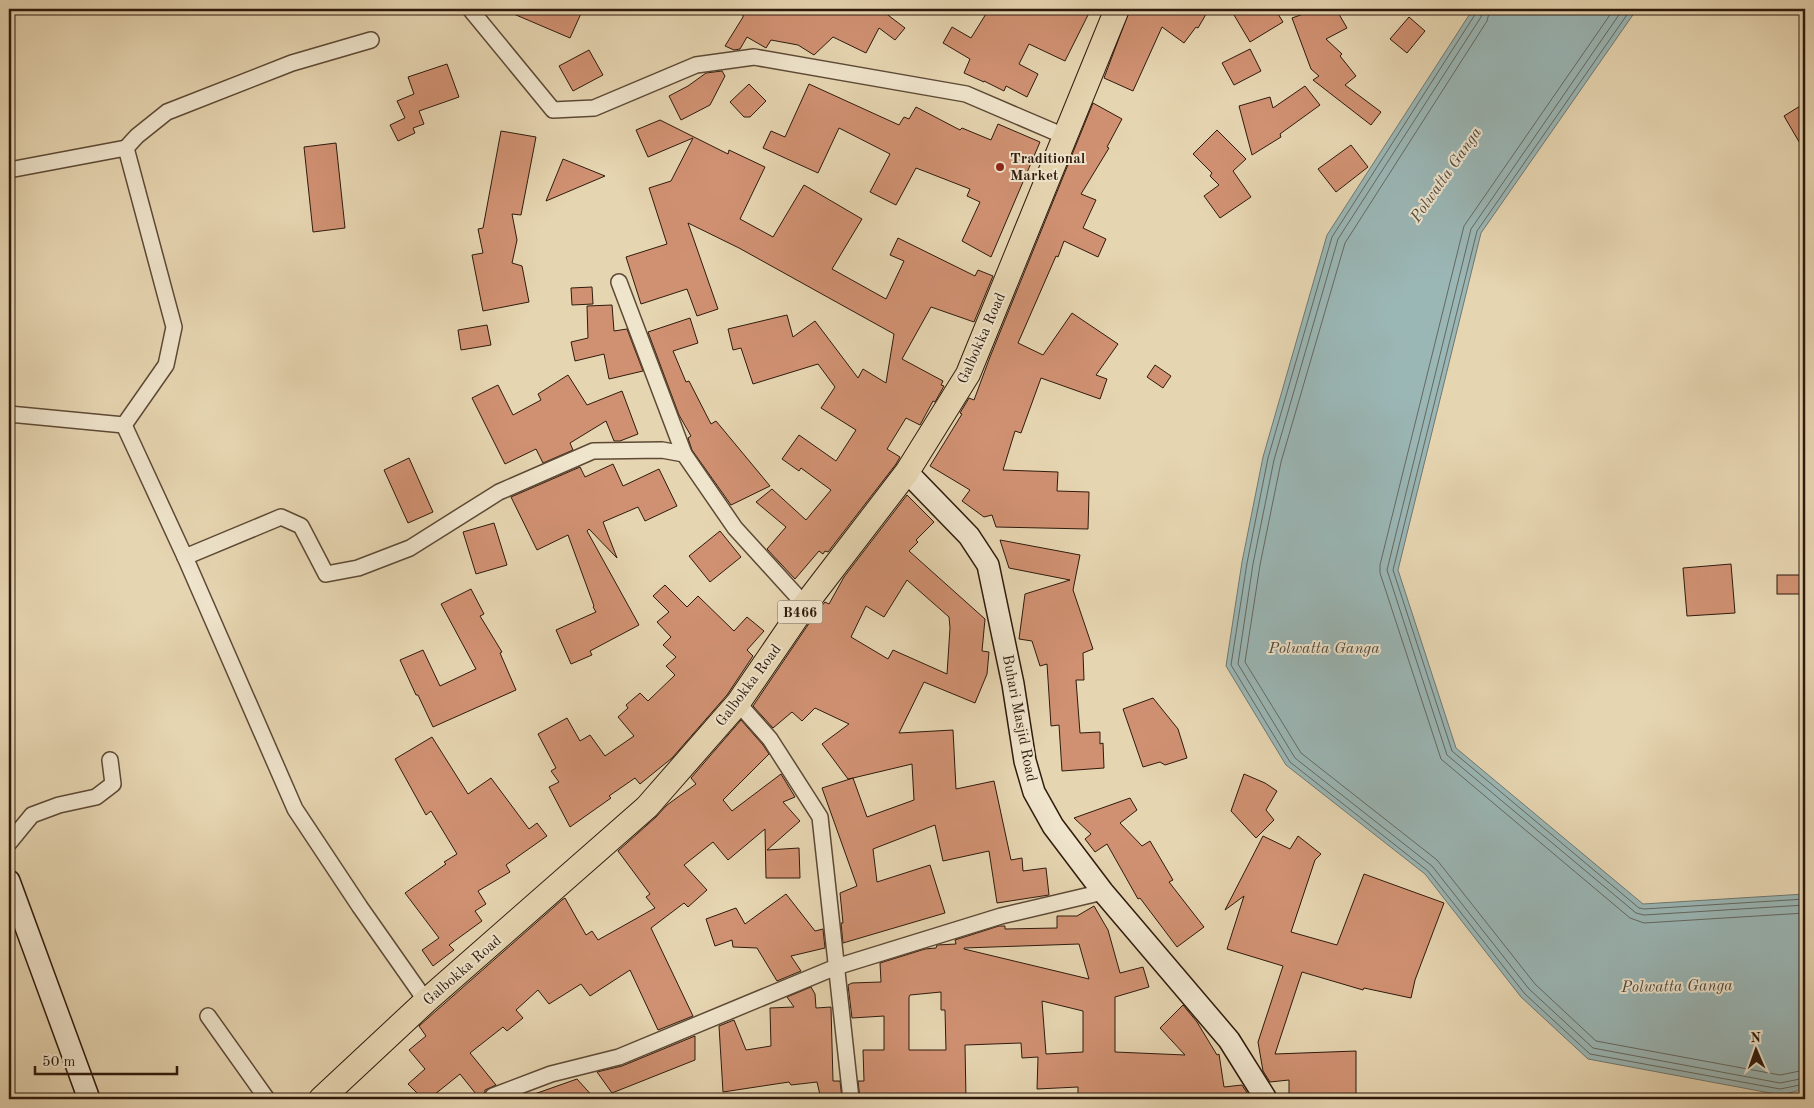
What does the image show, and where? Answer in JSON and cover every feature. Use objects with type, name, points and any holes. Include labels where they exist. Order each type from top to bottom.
[{"type":"main road","name":"Galbokka Road","points":[[320,1099],[426,1001],[647,807],[738,703],[805,605],[907,472],[968,374],[1117,9]]},
{"type":"main road","name":"Buhari Masjid Road","points":[[907,472],[969,536],[988,565],[1013,684],[1026,761],[1034,792],[1053,826],[1103,892],[1230,1040],[1266,1099]]},
{"type":"main road","points":[[9,880],[14,910],[90,1099]]},
{"type":"street","points":[[470,9],[553,110],[594,108],[696,65],[754,57],[966,94],[1064,136]]},
{"type":"street","points":[[9,170],[126,148],[137,136],[167,112],[292,63],[371,40]]},
{"type":"street","points":[[124,426],[166,366],[174,327],[126,148]]},
{"type":"street","points":[[619,282],[684,454],[735,528],[805,605]]},
{"type":"street","points":[[9,414],[124,426]]},
{"type":"street","points":[[124,426],[185,557],[294,809],[360,908],[426,1001]]},
{"type":"street","points":[[185,557],[281,517],[301,526],[326,574],[358,568],[410,548],[500,492],[593,451],[662,450],[684,454]]},
{"type":"street","points":[[738,703],[770,739],[820,817],[850,1099]]},
{"type":"street","points":[[9,843],[32,815],[59,805],[96,797],[113,784],[110,760]]},
{"type":"street","points":[[493,1096],[551,1074],[619,1057],[836,967],[1001,916],[1103,892]]},
{"type":"street","points":[[208,1016],[267,1099]]},
{"type":"water","name":"Polwatta Ganga","points":[[1473,9],[1637,9],[1481,233],[1398,570],[1456,748],[1643,904],[1805,894],[1805,1089],[1781,1095],[1588,1059],[1521,997],[1425,874],[1286,765],[1226,666],[1242,562],[1263,457],[1327,235]]},
{"type":"building","points":[[502,9],[583,9],[570,38]]},
{"type":"building","points":[[743,9],[880,9],[905,28],[895,40],[879,28],[866,53],[833,37],[814,55],[798,45],[771,40],[766,48],[747,37],[740,49],[734,50],[725,46],[743,17]]},
{"type":"building","points":[[989,9],[1091,9],[1065,61],[1029,44],[1019,64],[1038,74],[1027,97],[1006,86],[1004,91],[964,73],[970,59],[943,43],[952,27],[971,38]]},
{"type":"building","points":[[1130,9],[1209,9],[1198,28],[1196,27],[1184,43],[1162,27],[1133,91],[1104,78]]},
{"type":"building","points":[[1245,9],[1275,9],[1283,22],[1250,42],[1234,15]]},
{"type":"building","points":[[1317,9],[1336,9],[1347,28],[1326,39],[1342,54],[1340,56],[1356,76],[1345,85],[1381,112],[1371,125],[1313,80],[1319,76],[1311,69],[1292,18]]},
{"type":"building","points":[[1409,17],[1425,31],[1407,53],[1390,39]]},
{"type":"building","points":[[1250,49],[1261,71],[1234,85],[1222,63]]},
{"type":"building","points":[[589,50],[603,75],[573,91],[559,66]]},
{"type":"building","points":[[447,64],[459,97],[419,111],[424,124],[413,128],[415,133],[398,141],[390,125],[405,118],[397,101],[414,94],[408,77]]},
{"type":"building","points":[[722,71],[725,76],[710,105],[681,120],[669,96],[688,86],[706,73]]},
{"type":"building","points":[[749,84],[766,101],[750,117],[744,117],[730,102]]},
{"type":"building","points":[[809,84],[899,125],[904,117],[909,119],[916,107],[960,130],[962,128],[991,140],[998,124],[1040,142],[991,257],[962,241],[980,202],[967,196],[970,189],[916,168],[896,205],[870,192],[890,154],[839,128],[818,173],[763,148],[771,131],[785,137]]},
{"type":"building","points":[[1305,86],[1320,105],[1280,134],[1281,137],[1252,155],[1239,106],[1270,97],[1273,108]]},
{"type":"building","points":[[1093,103],[1122,119],[1107,147],[1109,148],[1081,194],[1096,200],[1083,228],[1106,239],[1098,257],[1064,241],[1018,343],[1043,355],[1072,313],[1118,344],[1096,375],[1107,379],[1100,399],[1041,378],[1021,433],[1015,431],[1003,470],[1058,472],[1057,491],[1089,492],[1088,529],[996,527],[992,515],[984,517],[962,501],[970,490],[930,466],[962,414],[960,413],[969,398],[974,400]]},
{"type":"building","points":[[1805,103],[1805,152],[1784,116]]},
{"type":"building","points":[[660,120],[728,154],[729,150],[765,167],[740,219],[773,237],[804,185],[862,219],[832,269],[886,299],[904,261],[890,255],[898,238],[975,276],[978,270],[993,276],[974,322],[931,307],[902,359],[943,381],[941,385],[944,386],[935,402],[933,401],[920,425],[906,418],[887,449],[900,457],[896,464],[828,552],[825,551],[823,554],[819,551],[795,579],[767,549],[786,527],[756,502],[772,489],[806,520],[831,490],[801,468],[799,471],[782,459],[799,435],[836,461],[856,430],[821,408],[835,387],[818,364],[753,384],[741,348],[733,350],[728,329],[787,315],[793,337],[815,321],[858,378],[863,369],[886,383],[894,334],[739,248],[688,223],[718,309],[697,316],[687,289],[641,304],[626,257],[667,244],[649,188],[671,181],[693,138],[648,157],[636,130]]},
{"type":"building","points":[[1217,130],[1246,159],[1233,171],[1251,197],[1220,218],[1204,196],[1219,185],[1210,176],[1212,173],[1193,154]]},
{"type":"building","points":[[501,131],[536,137],[521,215],[512,214],[517,240],[512,263],[522,266],[529,302],[483,311],[472,255],[483,253],[478,229],[483,228]]},
{"type":"building","points":[[336,143],[345,228],[313,232],[304,147]]},
{"type":"building","points":[[1351,145],[1368,167],[1336,192],[1318,169]]},
{"type":"building","points":[[563,159],[605,176],[546,201]]},
{"type":"building","points":[[592,287],[593,304],[572,305],[571,288]]},
{"type":"building","points":[[612,305],[614,331],[627,329],[643,371],[609,379],[604,354],[575,361],[571,342],[588,338],[587,306]]},
{"type":"building","points":[[690,318],[698,343],[673,351],[686,382],[689,381],[711,424],[716,421],[770,486],[731,505],[692,450],[688,438],[691,436],[679,415],[648,332]]},
{"type":"building","points":[[487,325],[491,345],[461,350],[458,330]]},
{"type":"building","points":[[1155,365],[1171,376],[1163,388],[1147,377]]},
{"type":"building","points":[[568,375],[587,405],[622,391],[638,434],[620,441],[614,441],[606,421],[570,443],[573,450],[543,463],[536,449],[505,464],[472,398],[498,385],[513,415],[541,400],[538,394]]},
{"type":"building","points":[[409,458],[433,512],[408,523],[384,470]]},
{"type":"building","points":[[613,464],[623,486],[659,469],[677,506],[645,521],[638,507],[603,522],[617,558],[589,529],[587,531],[639,625],[590,651],[592,655],[571,664],[556,630],[596,612],[594,606],[568,535],[537,550],[511,497],[580,467],[585,477]]},
{"type":"building","points":[[907,495],[934,522],[916,540],[918,542],[909,551],[985,619],[982,651],[989,652],[987,674],[975,703],[924,682],[899,733],[953,730],[956,789],[994,781],[1011,860],[1022,858],[1023,871],[1046,868],[1049,895],[997,903],[989,851],[943,861],[935,825],[873,849],[877,882],[930,865],[945,913],[843,943],[840,893],[857,886],[822,788],[853,778],[848,779],[822,744],[849,724],[815,708],[802,721],[792,712],[773,728],[753,706],[816,613],[825,602],[829,604],[844,577]],"holes":[[[907,580],[949,617],[947,674],[893,650],[888,659],[851,637],[866,606],[884,617]],[[912,764],[914,800],[867,817],[853,778]]]},
{"type":"building","points":[[494,523],[507,565],[476,574],[463,532]]},
{"type":"building","points":[[720,531],[741,557],[710,582],[689,556]]},
{"type":"building","points":[[1000,540],[1080,555],[1073,590],[1093,649],[1083,653],[1084,680],[1076,680],[1080,733],[1100,732],[1100,744],[1103,743],[1104,768],[1062,771],[1059,725],[1051,726],[1047,664],[1040,666],[1032,641],[1019,639],[1025,594],[1070,580],[1009,568]]},
{"type":"building","points":[[1731,564],[1735,613],[1687,616],[1683,568]]},
{"type":"building","points":[[1777,575],[1805,575],[1805,594],[1777,594]]},
{"type":"building","points":[[665,585],[687,607],[698,596],[734,631],[747,617],[764,631],[747,650],[753,656],[727,695],[672,758],[640,784],[635,778],[609,796],[611,798],[570,827],[549,787],[559,782],[551,771],[556,768],[538,734],[567,718],[580,741],[590,735],[605,756],[634,736],[618,717],[628,708],[626,705],[640,693],[648,701],[675,675],[666,666],[676,657],[663,645],[671,637],[657,622],[669,612],[653,596]]},
{"type":"building","points":[[471,589],[484,614],[480,616],[502,652],[500,653],[516,690],[433,727],[400,660],[423,650],[440,686],[476,669],[441,604]]},
{"type":"building","points":[[1153,698],[1178,729],[1187,758],[1165,765],[1160,762],[1143,767],[1123,709]]},
{"type":"building","points":[[741,720],[769,754],[723,800],[732,811],[781,774],[795,797],[783,802],[800,821],[767,850],[799,848],[800,878],[766,878],[765,829],[728,860],[713,842],[684,865],[707,890],[688,907],[684,903],[651,928],[693,1016],[658,1030],[630,970],[590,996],[581,984],[549,1004],[538,990],[516,1010],[523,1018],[507,1031],[503,1027],[470,1053],[496,1085],[485,1090],[484,1099],[480,1099],[460,1074],[429,1099],[423,1099],[408,1084],[425,1069],[409,1050],[426,1036],[419,1026],[562,900],[565,898],[586,935],[592,931],[598,940],[655,908],[646,897],[650,894],[618,851],[667,805],[696,784],[691,778]]},
{"type":"building","points":[[432,737],[468,794],[491,778],[529,829],[537,823],[547,836],[506,865],[510,872],[478,891],[486,904],[475,911],[482,921],[449,945],[454,950],[433,966],[422,950],[439,938],[405,893],[457,854],[431,811],[426,815],[395,759]]},
{"type":"building","points":[[1244,774],[1265,783],[1277,791],[1266,810],[1274,820],[1256,838],[1231,811]]},
{"type":"building","points":[[1130,798],[1137,810],[1120,823],[1142,846],[1150,841],[1173,880],[1169,882],[1204,927],[1177,947],[1140,898],[1138,899],[1107,844],[1095,852],[1085,839],[1091,834],[1074,818]]},
{"type":"building","points":[[1263,836],[1290,849],[1298,836],[1321,854],[1315,860],[1291,932],[1337,945],[1364,874],[1444,903],[1415,980],[1411,998],[1364,988],[1363,990],[1302,972],[1275,1054],[1356,1051],[1356,1097],[1289,1099],[1289,1080],[1270,1082],[1263,1071],[1258,1042],[1283,966],[1227,949],[1244,896],[1225,910]]},
{"type":"building","points":[[786,894],[815,931],[823,929],[825,948],[791,956],[801,971],[777,981],[757,948],[733,947],[732,940],[715,946],[706,919],[736,908],[745,924]]},
{"type":"building","points":[[1094,906],[1108,930],[1120,973],[1143,967],[1149,987],[1115,997],[1115,1052],[1185,1055],[1160,1028],[1183,1005],[1197,1022],[1217,1055],[1219,1054],[1224,1087],[1242,1085],[1251,1099],[1078,1099],[1078,1087],[1037,1089],[1038,1057],[1022,1058],[1021,1043],[965,1045],[966,1099],[860,1099],[858,1081],[864,1081],[863,1050],[884,1050],[884,1016],[852,1018],[848,985],[852,983],[881,982],[880,963],[925,949],[936,948],[937,945],[956,944],[955,940],[999,926],[1005,926],[1005,929],[1057,928],[1057,916],[1077,916]],"holes":[[[1079,944],[1089,979],[964,949],[964,948]],[[941,992],[941,1010],[945,1010],[946,1050],[909,1050],[910,995]],[[1042,1001],[1083,1011],[1083,1052],[1046,1054]]]},
{"type":"building","points":[[811,987],[815,994],[816,1008],[831,1007],[833,1081],[840,1081],[842,1099],[821,1099],[817,1082],[791,1085],[789,1082],[723,1092],[719,1026],[734,1020],[746,1050],[771,1046],[770,1008],[794,1007],[787,997]]},
{"type":"building","points":[[695,1036],[695,1060],[612,1093],[597,1072],[622,1066]]},
{"type":"building","points":[[577,1079],[595,1099],[527,1099],[526,1097]]},
{"type":"place","name":"Traditional Market","points":[[1000,167]]}]
